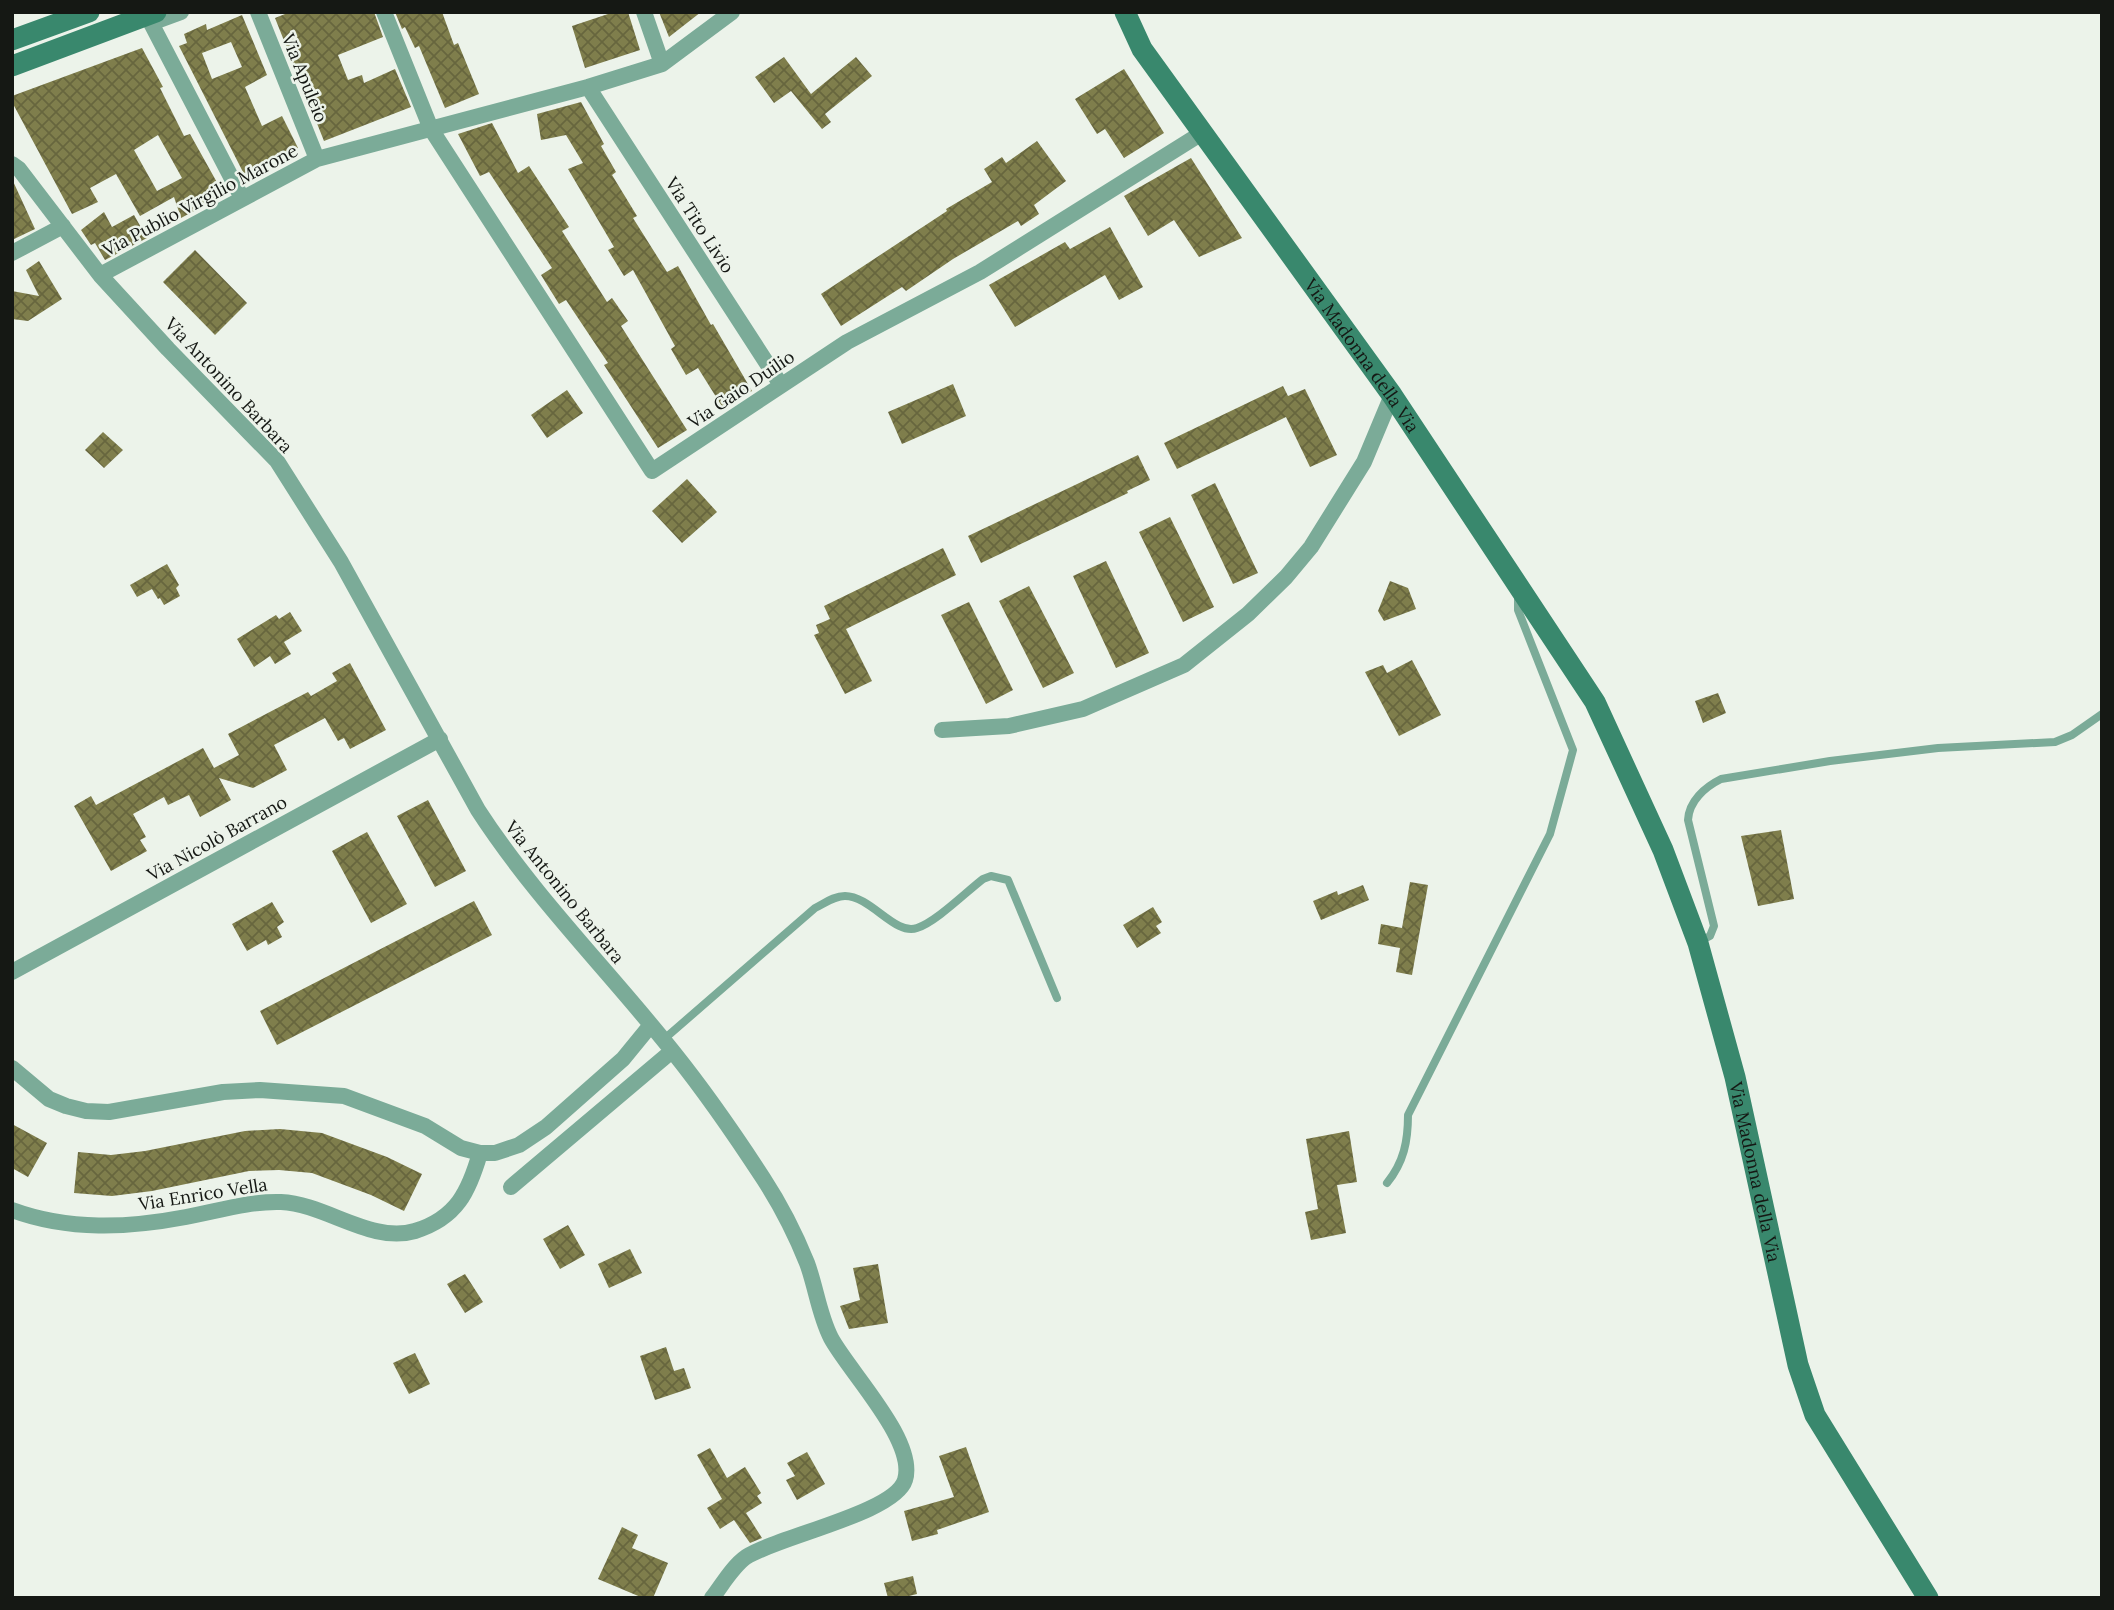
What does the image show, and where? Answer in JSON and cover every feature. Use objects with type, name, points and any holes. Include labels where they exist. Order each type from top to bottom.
[{"type":"street","points":[[12,40],[89,12]]},
{"type":"street","points":[[12,66],[156,12]]},
{"type":"street","points":[[181,12],[150,23],[242,198]]},
{"type":"street","name":"Via Apuleio","points":[[258,12],[317,159]]},
{"type":"street","points":[[384,12],[431,129]]},
{"type":"street","points":[[644,12],[662,64]]},
{"type":"street","name":"Via Publio Virgilio Marone","points":[[100,275],[317,159],[588,87],[662,64],[732,12]]},
{"type":"street","name":"Via Madonna della Via","points":[[1125,12],[1142,49],[1392,395],[1595,702],[1663,850],[1698,943],[1735,1077],[1798,1364],[1815,1415],[1928,1598]]},
{"type":"street","name":"Via Tito Livio","points":[[588,87],[781,385]]},
{"type":"street","name":"Via Gaio Duilio","points":[[431,129],[652,471],[847,342],[980,272],[1202,134]]},
{"type":"street","name":"Via Antonino Barbara","points":[[12,164],[19,169],[100,275],[277,461],[341,562],[478,810],[502,847],[548,906],[668,1045],[718,1110],[782,1210],[807,1263],[830,1337],[899,1437],[906,1458],[905,1481],[891,1499],[860,1513],[781,1540],[744,1558],[712,1598]]},
{"type":"street","points":[[12,253],[63,226]]},
{"type":"street","points":[[942,730],[1009,726],[1083,709],[1184,665],[1248,614],[1286,577],[1311,547],[1364,462],[1392,395]]},
{"type":"street","name":"Via Nicolò Barrano","points":[[12,972],[440,739]]},
{"type":"street","points":[[12,1068],[49,1098],[86,1111],[109,1112],[223,1092],[260,1090],[344,1096],[425,1126],[460,1148],[495,1153],[519,1146],[546,1127],[623,1059],[650,1026]]},
{"type":"street","points":[[511,1187],[668,1045]]},
{"type":"street","name":"Via Enrico Vella","points":[[12,1210],[56,1223],[98,1226],[140,1224],[244,1204],[282,1202],[310,1207],[386,1234],[415,1231],[438,1220],[460,1202],[470,1186],[481,1153]]},
{"type":"lane","points":[[1387,1183],[1399,1168],[1408,1136],[1408,1115],[1550,834],[1573,750],[1518,610],[1517,587]]},
{"type":"lane","points":[[1698,943],[1710,936],[1714,926],[1688,811],[1707,786],[1721,779],[1830,761],[1938,748],[2055,742],[2072,735],[2102,714]]},
{"type":"lane","points":[[668,1045],[815,908],[831,899],[855,897],[896,925],[915,929],[927,923],[983,879],[991,876],[1008,880],[1057,998]]},
{"type":"building","points":[[290,12],[374,12],[383,37],[338,55],[348,80],[362,75],[364,83],[395,69],[411,107],[324,141],[275,18]]},
{"type":"building","points":[[395,12],[442,12],[454,45],[458,43],[479,94],[445,108],[419,46],[415,48],[405,27],[402,29]]},
{"type":"building","points":[[614,12],[628,12],[640,50],[585,68],[572,26]]},
{"type":"building","points":[[659,12],[701,12],[669,37]]},
{"type":"building","points":[[242,15],[267,75],[245,87],[262,126],[282,116],[298,148],[244,174],[179,46],[187,43],[184,34],[206,24],[207,30]],"holes":[[[231,42],[242,67],[212,79],[202,53]]]},
{"type":"building","points":[[142,48],[163,87],[160,88],[184,136],[190,134],[224,195],[181,218],[174,197],[140,216],[116,174],[90,188],[98,202],[72,214],[12,102],[12,96]],"holes":[[[158,135],[182,178],[157,191],[134,150]]]},
{"type":"building","points":[[784,57],[811,94],[856,57],[872,76],[825,114],[831,122],[822,129],[791,91],[774,103],[755,77]]},
{"type":"building","points":[[1124,69],[1164,133],[1124,158],[1105,129],[1097,134],[1075,99]]},
{"type":"building","points":[[581,102],[616,172],[612,175],[637,216],[633,218],[667,272],[678,266],[752,391],[723,408],[698,368],[686,375],[671,349],[675,346],[633,270],[624,276],[608,250],[614,247],[568,169],[583,163],[566,135],[541,140],[537,114]]},
{"type":"building","points":[[492,123],[518,173],[529,166],[569,227],[562,231],[607,302],[612,298],[628,321],[621,326],[687,430],[658,448],[604,365],[608,363],[566,300],[559,304],[541,275],[552,268],[489,172],[480,176],[458,134]]},
{"type":"building","points":[[1037,141],[1066,181],[1034,205],[1039,214],[1021,226],[1018,221],[953,259],[906,291],[902,287],[841,326],[821,294],[947,211],[946,209],[992,182],[984,169],[1002,157],[1006,163]]},
{"type":"building","points":[[1191,158],[1242,238],[1199,257],[1174,220],[1148,236],[1124,196]]},
{"type":"building","points":[[12,179],[35,229],[12,240]]},
{"type":"building","points":[[104,212],[112,227],[134,215],[147,238],[105,260],[95,243],[91,245],[81,230]]},
{"type":"building","points":[[1110,227],[1143,287],[1119,300],[1105,275],[1015,327],[989,285],[1065,242],[1070,249]]},
{"type":"building","points":[[195,250],[247,303],[215,335],[163,282]]},
{"type":"building","points":[[39,261],[62,299],[28,321],[12,319],[12,291],[39,296],[26,270]]},
{"type":"building","points":[[953,384],[966,416],[902,444],[888,412]]},
{"type":"building","points":[[1283,386],[1288,396],[1305,389],[1337,455],[1310,467],[1286,417],[1177,469],[1164,443]]},
{"type":"building","points":[[567,390],[583,413],[547,438],[531,415]]},
{"type":"building","points":[[103,432],[123,450],[104,468],[85,450]]},
{"type":"building","points":[[1138,455],[1150,480],[981,563],[968,536]]},
{"type":"building","points":[[687,479],[717,512],[682,543],[652,511]]},
{"type":"building","points":[[1215,483],[1258,573],[1233,584],[1191,495]]},
{"type":"building","points":[[1170,517],[1214,607],[1183,622],[1139,532]]},
{"type":"building","points":[[943,548],[956,575],[846,629],[872,681],[845,694],[814,635],[819,633],[816,625],[830,619],[824,606]]},
{"type":"building","points":[[1106,561],[1149,653],[1116,668],[1073,576]]},
{"type":"building","points":[[167,564],[179,585],[176,588],[180,596],[164,605],[152,589],[137,597],[130,585]]},
{"type":"building","points":[[1390,581],[1408,588],[1416,609],[1384,621],[1378,611]]},
{"type":"building","points":[[1029,586],[1074,673],[1043,688],[999,601]]},
{"type":"building","points":[[969,602],[1013,690],[986,704],[941,615]]},
{"type":"building","points":[[290,612],[302,631],[284,642],[291,654],[275,664],[270,656],[254,667],[237,639],[276,615],[279,619]]},
{"type":"building","points":[[1412,660],[1441,715],[1399,736],[1365,672],[1383,665],[1387,673]]},
{"type":"building","points":[[350,663],[386,730],[350,749],[344,738],[338,741],[325,718],[274,745],[287,770],[253,788],[219,778],[231,800],[200,817],[189,795],[168,805],[164,797],[133,814],[146,837],[140,840],[147,851],[111,871],[74,806],[91,796],[96,805],[203,748],[214,768],[239,755],[228,734],[308,692],[311,696],[337,681],[332,673]]},
{"type":"building","points":[[1718,693],[1726,713],[1703,723],[1695,701]]},
{"type":"building","points":[[428,800],[466,871],[435,887],[397,816]]},
{"type":"building","points":[[1781,830],[1794,899],[1758,906],[1741,836]]},
{"type":"building","points":[[367,832],[407,904],[371,923],[332,851]]},
{"type":"building","points":[[1410,882],[1428,885],[1412,975],[1396,972],[1400,948],[1378,944],[1381,924],[1402,928]]},
{"type":"building","points":[[1363,885],[1369,900],[1321,920],[1313,901],[1337,891],[1338,895]]},
{"type":"building","points":[[474,901],[492,935],[277,1045],[260,1011]]},
{"type":"building","points":[[272,902],[284,922],[277,927],[282,937],[268,945],[266,940],[247,951],[232,924]]},
{"type":"building","points":[[1153,907],[1162,922],[1156,926],[1161,933],[1137,948],[1123,925]]},
{"type":"building","points":[[12,1124],[47,1143],[28,1177],[12,1168]]},
{"type":"building","points":[[280,1129],[322,1133],[387,1157],[422,1174],[404,1211],[371,1195],[312,1173],[279,1170],[249,1171],[152,1191],[112,1196],[74,1193],[78,1152],[111,1155],[245,1131]]},
{"type":"building","points":[[1349,1131],[1357,1182],[1337,1185],[1346,1233],[1311,1240],[1305,1212],[1318,1209],[1306,1139]]},
{"type":"building","points":[[568,1225],[585,1255],[560,1269],[543,1239]]},
{"type":"building","points":[[630,1249],[642,1273],[609,1288],[598,1264]]},
{"type":"building","points":[[878,1264],[888,1323],[849,1329],[840,1306],[860,1300],[853,1268]]},
{"type":"building","points":[[465,1274],[483,1302],[465,1313],[447,1284]]},
{"type":"building","points":[[666,1347],[674,1371],[684,1368],[691,1388],[655,1400],[640,1356]]},
{"type":"building","points":[[415,1353],[430,1384],[409,1394],[393,1363]]},
{"type":"building","points":[[966,1447],[989,1512],[937,1530],[938,1534],[912,1541],[904,1511],[954,1497],[939,1456]]},
{"type":"building","points":[[710,1448],[727,1478],[745,1467],[761,1493],[757,1496],[762,1503],[746,1513],[762,1538],[750,1543],[734,1520],[720,1529],[707,1508],[722,1499],[697,1455]]},
{"type":"building","points":[[807,1452],[825,1484],[797,1500],[786,1480],[795,1476],[787,1463]]},
{"type":"building","points":[[622,1527],[638,1535],[632,1548],[668,1563],[653,1598],[643,1598],[598,1579]]},
{"type":"building","points":[[913,1576],[917,1594],[888,1598],[884,1583]]}]
